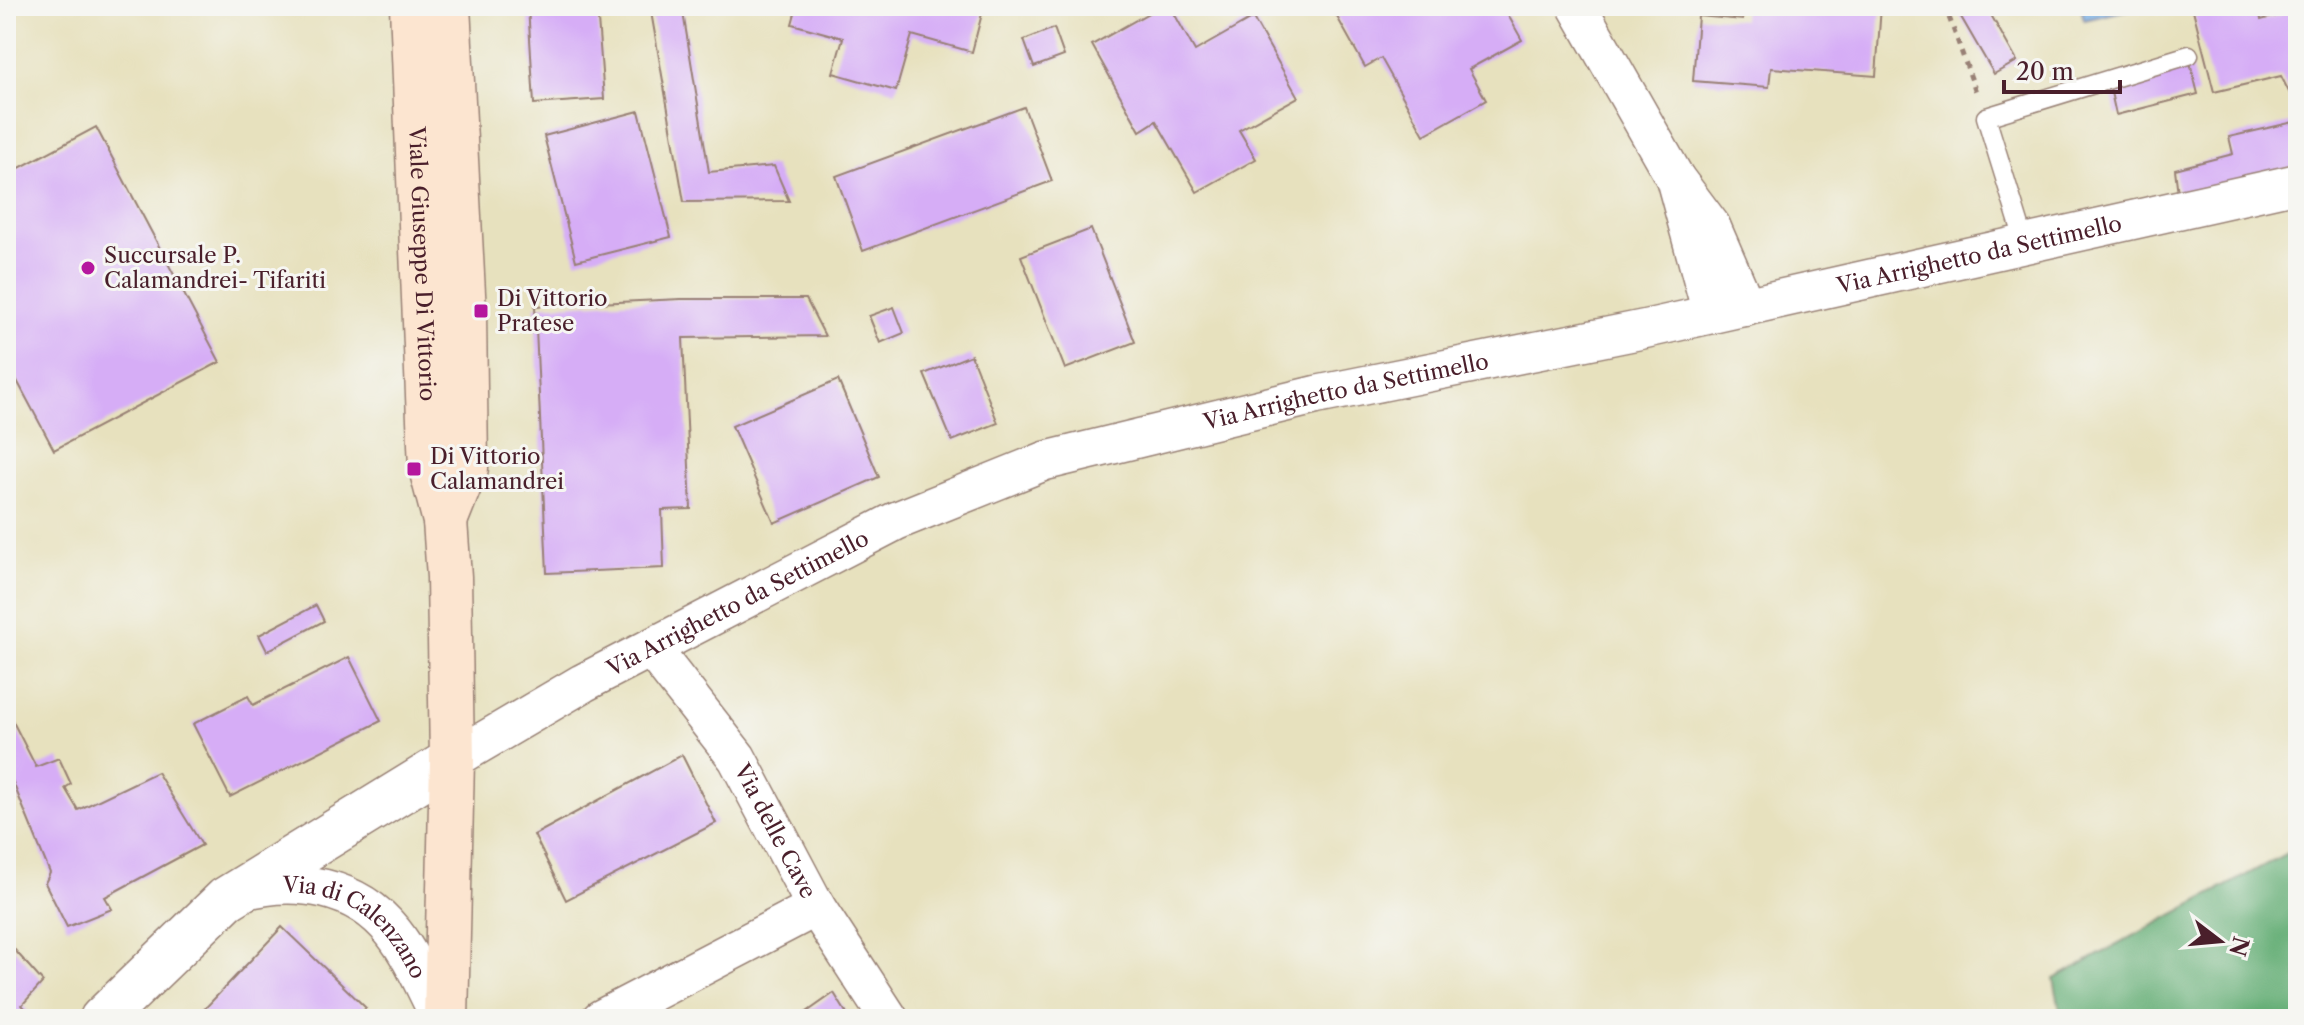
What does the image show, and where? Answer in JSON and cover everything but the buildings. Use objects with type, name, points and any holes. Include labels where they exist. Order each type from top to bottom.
[{"type":"main road","name":"Viale Giuseppe Di Vittorio","points":[[412,6],[431,468],[445,521],[452,760],[444,1019]]},
{"type":"main road","name":"Viale Giuseppe Di Vittorio","points":[[445,521],[466,468],[464,313],[448,6]]},
{"type":"street","points":[[1577,6],[1675,178],[1729,310]]},
{"type":"street","name":"Via Arrighetto da Settimello","points":[[452,760],[583,683],[896,521],[1045,461],[1316,395],[2026,246],[2298,183]]},
{"type":"street","name":"Via delle Cave","points":[[651,648],[737,758],[816,907],[889,1019]]},
{"type":"street","name":"Via di Calenzano","points":[[102,1019],[212,910],[452,760]]},
{"type":"street","name":"Via di Calenzano","points":[[239,892],[290,883],[322,887],[350,897],[394,933],[444,1019]]},
{"type":"street","points":[[601,1019],[816,907]]},
{"type":"lane","points":[[2026,246],[1986,117],[2189,55]]},
{"type":"path","points":[[1945,6],[1986,117]]},
{"type":"green space","points":[[2298,847],[2298,1019],[2062,1019],[2054,979]]},
{"type":"water","points":[[2081,6],[2144,6],[2084,20]]},
{"type":"place","name":"Succursale P. Calamandrei- Tifariti","points":[[88,268]]},
{"type":"place","name":"Di Vittorio Pratese","points":[[481,311]]},
{"type":"place","name":"Di Vittorio Calamandrei","points":[[414,469]]}]
